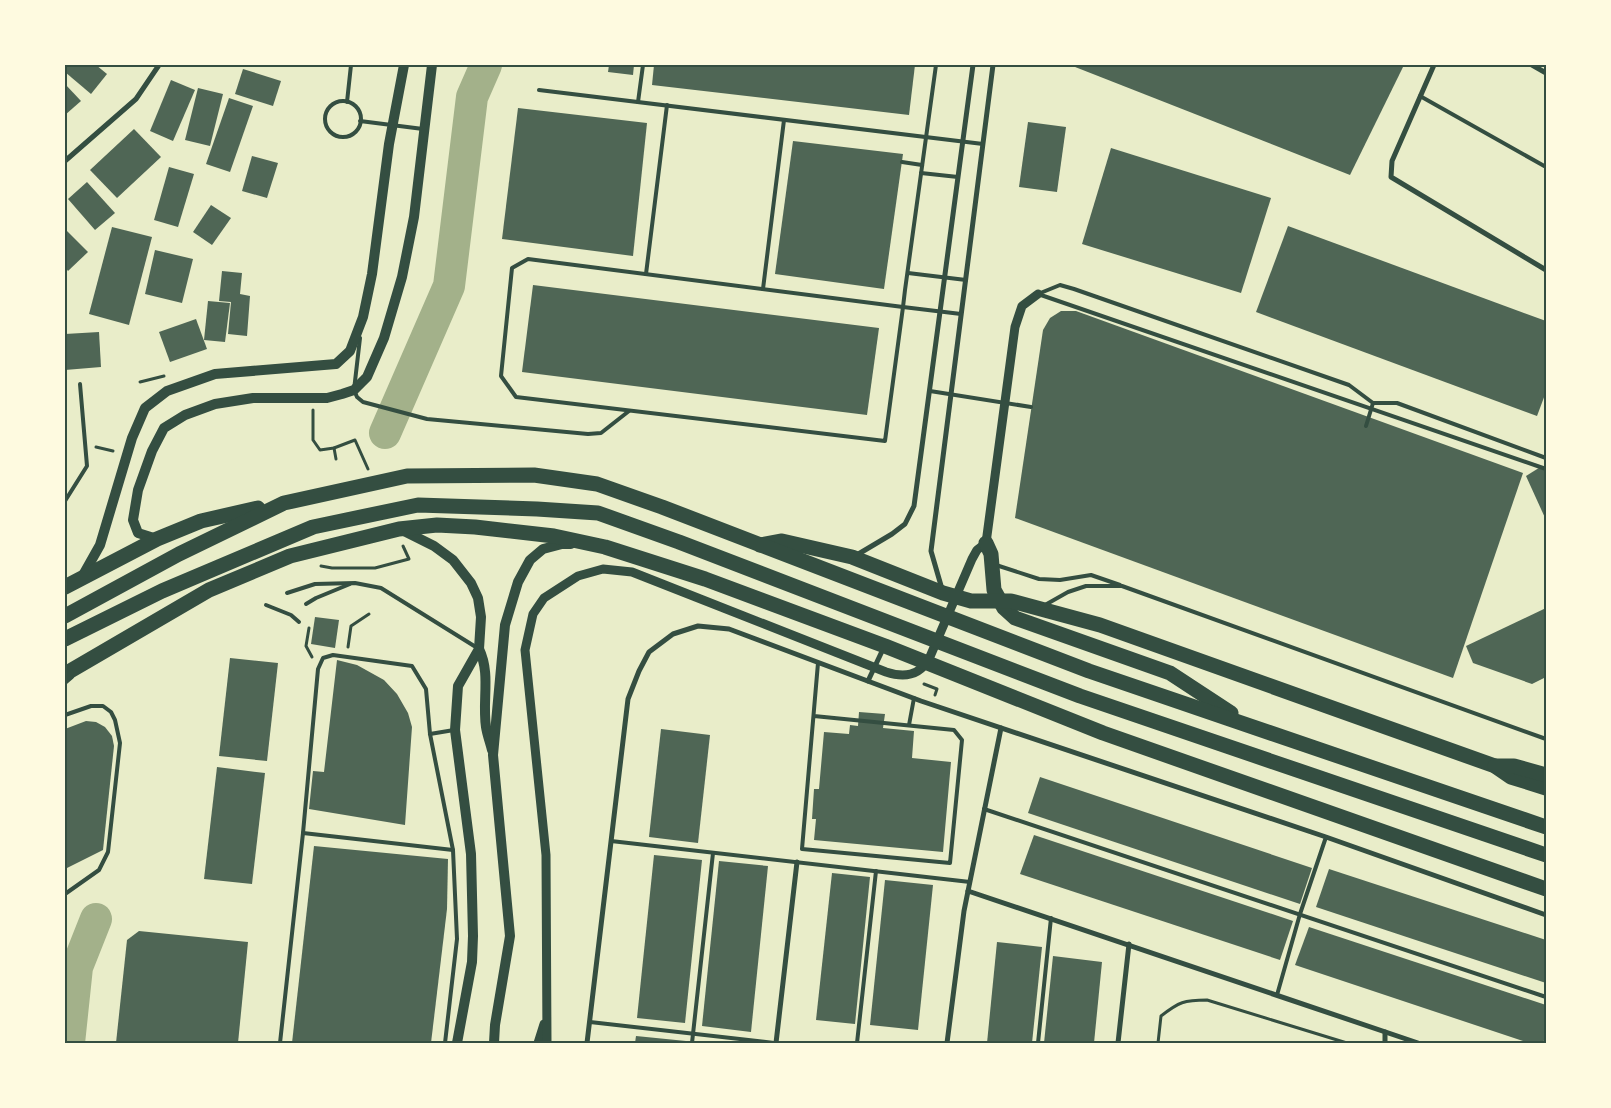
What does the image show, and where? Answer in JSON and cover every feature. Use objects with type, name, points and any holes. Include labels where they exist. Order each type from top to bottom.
[{"type":"highway","points":[[65,587],[157,539],[201,521],[408,476],[534,475],[597,484],[662,507],[1089,671],[1546,827]]},
{"type":"highway","points":[[65,616],[179,554],[284,502]]},
{"type":"highway","points":[[65,639],[162,591],[313,527],[418,505],[598,513],[1080,696],[1546,855]]},
{"type":"highway","points":[[65,674],[218,586],[290,556],[399,529],[437,525],[475,527],[554,536],[605,547],[705,578],[885,646],[1103,733],[1546,889]]},
{"type":"highway","points":[[759,545],[782,541],[852,557],[943,593],[971,601],[1011,601],[1100,625],[1495,766],[1511,776],[1546,788]]},
{"type":"highway","points":[[986,543],[991,554],[994,590],[1004,608],[1016,618],[1170,673],[1248,724]]},
{"type":"highway","points":[[1495,766],[1514,766],[1546,775]]},
{"type":"main road","points":[[82,577],[100,545],[132,438],[145,408],[167,391],[215,374],[336,364],[350,351],[363,318],[372,274],[393,125],[404,65]]},
{"type":"main road","points":[[157,539],[138,533],[133,520],[138,490],[152,451],[164,428],[185,415],[215,404],[252,398],[327,398],[354,390],[366,377],[384,338],[397,295],[414,217],[432,65]]},
{"type":"main road","points":[[399,529],[434,546],[453,560],[471,583],[478,598],[481,617],[479,649],[458,686],[455,730],[471,854],[473,936],[472,962],[457,1043]]},
{"type":"main road","points":[[493,755],[505,624],[518,582],[530,560],[543,549],[562,544],[605,547]]},
{"type":"main road","points":[[479,649],[484,660],[486,674],[484,698],[486,728],[493,755],[510,936],[495,1025],[494,1043]]},
{"type":"street","points":[[65,161],[136,99],[159,65]]},
{"type":"street","points":[[852,557],[892,534],[905,524],[914,506],[973,65]]},
{"type":"street","points":[[943,593],[931,551],[993,65]]},
{"type":"street","points":[[1434,65],[1392,161],[1391,177],[1546,270]]},
{"type":"street","points":[[1532,65],[1546,72]]},
{"type":"street","points":[[547,1043],[546,855],[525,650],[532,614],[544,598],[578,576],[603,569],[632,572],[886,672],[907,676],[920,670],[929,659],[972,559],[977,550],[986,543],[1015,327],[1022,306],[1038,294]]},
{"type":"street","points":[[587,1043],[628,699],[649,652],[673,634],[698,626],[729,629],[914,698],[1326,837],[1546,915]]},
{"type":"street","points":[[868,681],[885,646]]},
{"type":"street","points":[[947,1043],[968,891],[1001,728]]},
{"type":"street","points":[[775,1043],[797,862]]},
{"type":"street","points":[[968,891],[1418,1043]]},
{"type":"street","points":[[1118,1043],[1129,944]]},
{"type":"street","points":[[538,1043],[547,1017]]},
{"type":"street","points":[[1385,1032],[1385,1043]]},
{"type":"lane","points":[[347,102],[351,65]]},
{"type":"lane","points":[[638,102],[643,65]]},
{"type":"lane","points":[[936,65],[903,307],[886,441],[516,397],[501,376],[512,268],[528,259],[763,289],[903,307],[941,312],[961,314]]},
{"type":"lane","points":[[539,90],[983,144]]},
{"type":"lane","points":[[1420,96],[1546,167]]},
{"type":"lane","points":[[347,102],[357,109],[360,121],[356,132],[351,136],[340,137],[330,132],[325,122],[326,111],[335,103],[347,102]]},
{"type":"lane","points":[[646,274],[667,106]]},
{"type":"lane","points":[[763,289],[784,120]]},
{"type":"lane","points":[[360,121],[424,129]]},
{"type":"lane","points":[[902,162],[922,165]]},
{"type":"lane","points":[[921,173],[959,177]]},
{"type":"lane","points":[[908,273],[966,280]]},
{"type":"lane","points":[[1038,294],[1060,285],[1074,289],[1349,385],[1374,403],[1398,404],[1546,458]]},
{"type":"lane","points":[[1038,294],[1546,469]]},
{"type":"lane","points":[[363,318],[357,353],[354,390],[357,397],[363,402],[428,419],[588,434],[601,433],[629,410]]},
{"type":"lane","points":[[65,502],[87,466],[80,384]]},
{"type":"lane","points":[[930,391],[1031,406]]},
{"type":"lane","points":[[1366,426],[1374,403]]},
{"type":"lane","points":[[992,564],[1039,579],[1060,580],[1091,574],[1546,739]]},
{"type":"lane","points":[[306,604],[316,598],[355,583]]},
{"type":"lane","points":[[288,592],[315,584],[355,583],[381,588],[479,649]]},
{"type":"lane","points":[[1041,608],[1068,592],[1086,586],[1122,586]]},
{"type":"lane","points":[[266,605],[291,615],[299,622]]},
{"type":"lane","points":[[280,1043],[303,833],[318,669],[323,658],[333,656],[412,666],[426,689],[430,734],[453,850],[457,938],[446,1043]]},
{"type":"lane","points":[[65,684],[92,659]]},
{"type":"lane","points":[[814,716],[954,730],[962,740],[950,863],[802,849],[818,663]]},
{"type":"lane","points":[[909,726],[914,698]]},
{"type":"lane","points":[[65,715],[91,706],[103,706],[111,712],[115,720],[120,743],[108,852],[99,870],[65,894]]},
{"type":"lane","points":[[430,734],[455,730]]},
{"type":"lane","points":[[984,809],[1546,997]]},
{"type":"lane","points":[[303,833],[453,850]]},
{"type":"lane","points":[[1277,995],[1300,914],[1326,837]]},
{"type":"lane","points":[[611,841],[970,882]]},
{"type":"lane","points":[[692,1043],[713,853]]},
{"type":"lane","points":[[857,1043],[876,871]]},
{"type":"lane","points":[[1038,1043],[1051,918]]},
{"type":"lane","points":[[590,1022],[775,1043]]},
{"type":"path","points":[[313,407],[313,440],[320,450],[334,448],[355,440]]},
{"type":"path","points":[[86,444],[112,451]]},
{"type":"path","points":[[334,448],[336,460]]},
{"type":"path","points":[[314,565],[332,568],[375,568],[409,559]]},
{"type":"path","points":[[375,568],[377,573]]},
{"type":"path","points":[[347,657],[351,626],[369,614]]},
{"type":"path","points":[[310,619],[306,646],[318,669]]},
{"type":"path","points":[[924,684],[937,689],[935,695],[929,692]]},
{"type":"path","points":[[1158,1043],[1161,1016],[1177,1004],[1190,1000],[1207,1000],[1347,1043]]},
{"type":"building","points":[[68,65],[96,65],[107,74],[91,94],[65,72],[65,68]]},
{"type":"building","points":[[609,65],[634,65],[633,75],[608,72]]},
{"type":"building","points":[[654,65],[915,65],[909,115],[652,85]]},
{"type":"building","points":[[1070,65],[1404,65],[1350,175]]},
{"type":"building","points":[[243,69],[281,81],[273,106],[235,94]]},
{"type":"building","points":[[171,80],[195,90],[173,141],[150,131]]},
{"type":"building","points":[[65,84],[81,101],[65,115]]},
{"type":"building","points":[[198,88],[223,94],[210,146],[185,140]]},
{"type":"building","points":[[229,98],[253,106],[230,172],[206,164]]},
{"type":"building","points":[[518,108],[647,123],[633,256],[502,239]]},
{"type":"building","points":[[1028,122],[1066,127],[1057,192],[1019,187]]},
{"type":"building","points":[[134,129],[161,157],[117,198],[90,170]]},
{"type":"building","points":[[793,141],[903,154],[884,289],[775,274]]},
{"type":"building","points":[[1111,148],[1271,198],[1241,293],[1082,244]]},
{"type":"building","points":[[252,156],[278,163],[267,198],[242,191]]},
{"type":"building","points":[[169,167],[194,174],[178,227],[154,220]]},
{"type":"building","points":[[87,182],[115,213],[95,230],[68,199]]},
{"type":"building","points":[[211,205],[231,218],[212,245],[193,232]]},
{"type":"building","points":[[1288,226],[1546,321],[1546,392],[1537,416],[1256,312]]},
{"type":"building","points":[[112,227],[152,237],[129,325],[89,314]]},
{"type":"building","points":[[65,229],[88,252],[68,271],[65,267]]},
{"type":"building","points":[[155,250],[193,259],[182,303],[145,294]]},
{"type":"building","points":[[222,271],[242,273],[240,294],[250,296],[247,336],[228,334],[231,302],[219,301]]},
{"type":"building","points":[[533,285],[879,328],[867,415],[522,372]]},
{"type":"building","points":[[208,301],[230,303],[225,342],[204,340]]},
{"type":"building","points":[[1061,311],[1076,311],[1523,473],[1453,678],[1015,518],[1043,330],[1050,318]]},
{"type":"building","points":[[196,319],[207,349],[170,362],[159,332]]},
{"type":"building","points":[[99,332],[101,367],[65,370],[65,334]]},
{"type":"building","points":[[1542,466],[1546,467],[1546,520],[1526,476]]},
{"type":"building","points":[[1546,608],[1546,677],[1532,684],[1473,663],[1466,646]]},
{"type":"building","points":[[315,617],[339,620],[335,648],[311,644]]},
{"type":"building","points":[[230,658],[278,663],[267,761],[219,756]]},
{"type":"building","points":[[337,660],[357,665],[384,680],[397,694],[408,713],[412,727],[405,825],[309,809],[313,771],[324,772]]},
{"type":"building","points":[[859,712],[885,714],[883,728],[914,731],[912,758],[951,762],[943,852],[814,840],[816,819],[812,819],[814,789],[819,789],[824,732],[849,734],[850,725],[858,726]]},
{"type":"building","points":[[86,721],[96,722],[105,727],[112,736],[114,746],[103,850],[65,869],[65,729]]},
{"type":"building","points":[[661,729],[710,735],[698,843],[649,837]]},
{"type":"building","points":[[217,767],[265,773],[252,884],[204,879]]},
{"type":"building","points":[[1040,777],[1312,868],[1300,904],[1028,813]]},
{"type":"building","points":[[1034,835],[1293,921],[1280,960],[1020,874]]},
{"type":"building","points":[[314,846],[448,859],[447,909],[431,1043],[292,1043]]},
{"type":"building","points":[[654,855],[702,860],[685,1023],[637,1018]]},
{"type":"building","points":[[719,861],[768,866],[751,1032],[702,1026]]},
{"type":"building","points":[[1329,869],[1546,940],[1546,983],[1316,907]]},
{"type":"building","points":[[832,873],[870,877],[855,1024],[816,1020]]},
{"type":"building","points":[[885,880],[933,885],[918,1030],[870,1025]]},
{"type":"building","points":[[1309,927],[1546,1005],[1546,1035],[1543,1043],[1529,1043],[1295,965]]},
{"type":"building","points":[[139,931],[248,942],[238,1043],[116,1043],[127,940]]},
{"type":"building","points":[[997,942],[1042,947],[1032,1043],[987,1043]]},
{"type":"building","points":[[1053,956],[1102,962],[1094,1043],[1044,1043]]},
{"type":"building","points":[[636,1036],[686,1041],[685,1043],[635,1043]]},
{"type":"waterway","points":[[385,433],[449,286],[472,97],[486,65]]},
{"type":"waterway","points":[[69,1043],[77,967],[96,919]]}]
